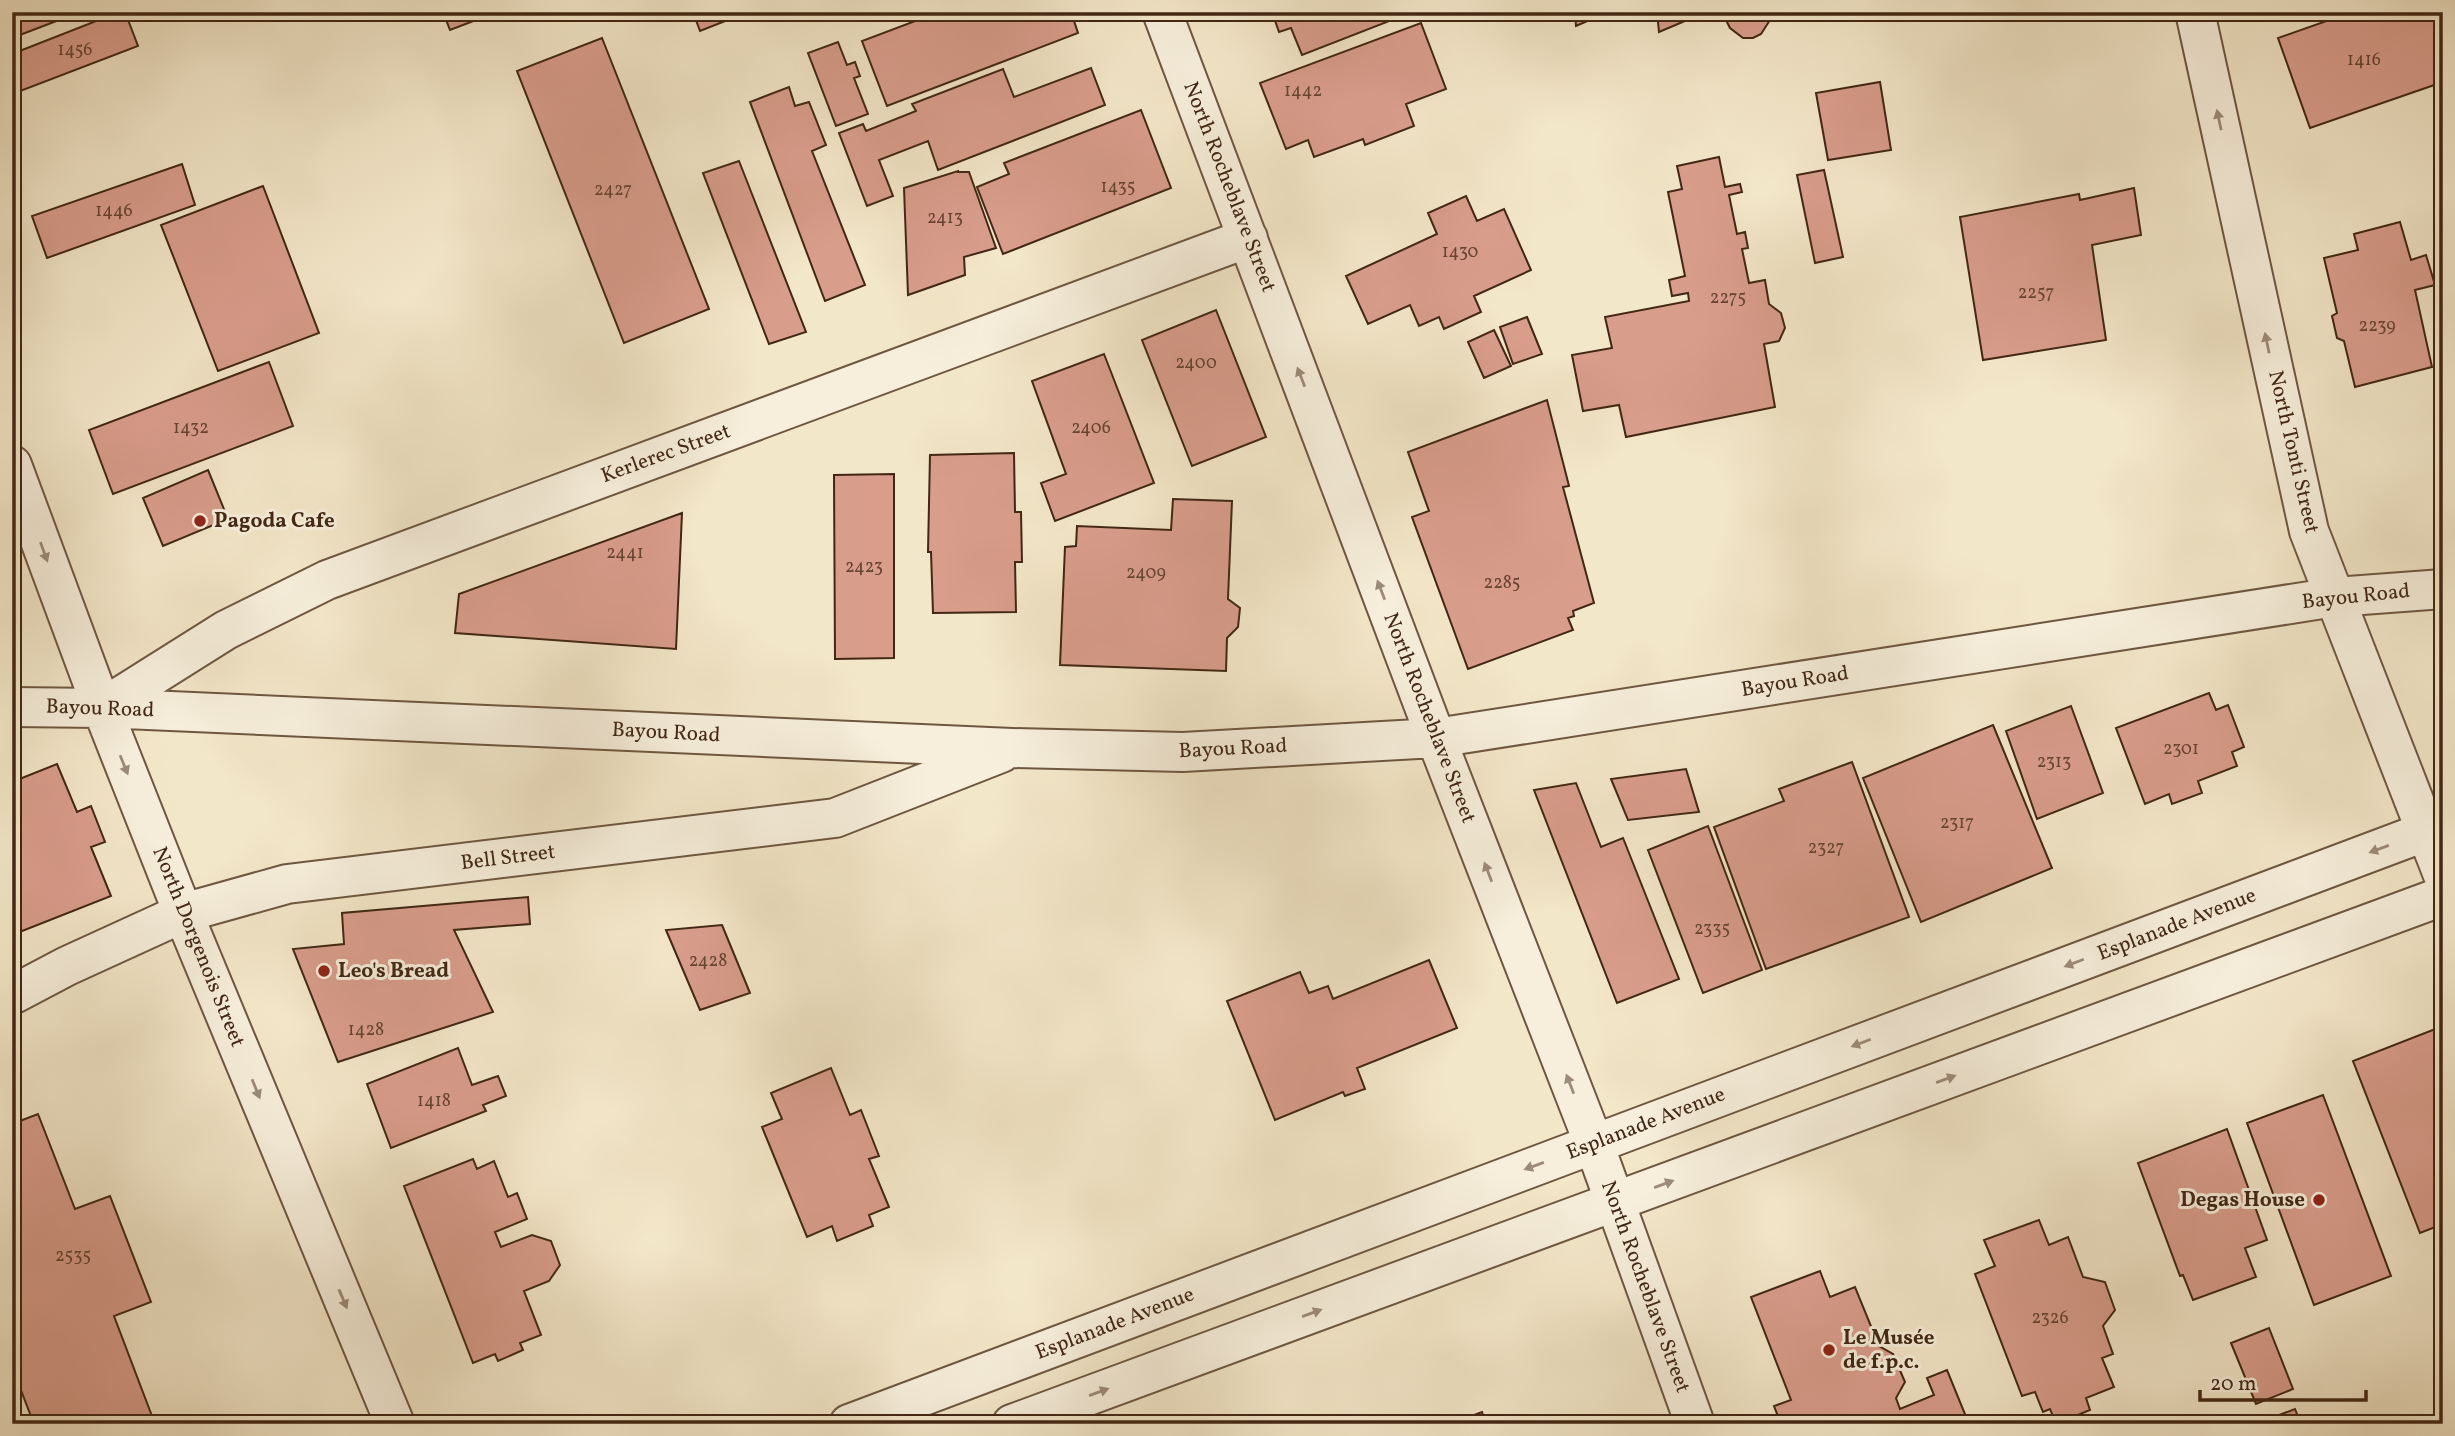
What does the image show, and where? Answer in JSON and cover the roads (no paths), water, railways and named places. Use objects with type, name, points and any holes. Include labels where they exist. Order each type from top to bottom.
[{"type":"street","name":"North Rocheblave Street","points":[[1161,12],[1436,737],[1594,1144],[1695,1424]]},
{"type":"street","name":"North Tonti Street","points":[[2195,12],[2309,531],[2434,828],[2443,876]]},
{"type":"street","name":"Kerlerec Street","points":[[102,708],[226,630],[327,580],[1248,238]]},
{"type":"street","name":"North Dorgenois Street","points":[[12,465],[102,708],[183,913],[395,1424]]},
{"type":"street","name":"Bayou Road","points":[[12,707],[102,708],[1012,748],[1183,752],[1436,737],[2335,597],[2443,589]]},
{"type":"street","name":"Bell Street","points":[[12,995],[67,966],[183,913],[287,884],[835,818],[1012,748]]},
{"type":"street","name":"Esplanade Avenue","points":[[849,1424],[2434,828]]},
{"type":"street","points":[[1012,1424],[2443,896]]},
{"type":"place","name":"Pagoda Cafe","points":[[200,521]]},
{"type":"place","name":"Leo's Bread","points":[[324,971]]},
{"type":"place","name":"Degas House","points":[[2319,1200]]},
{"type":"place","name":"Le Musée de f.p.c.","points":[[1829,1350]]}]
